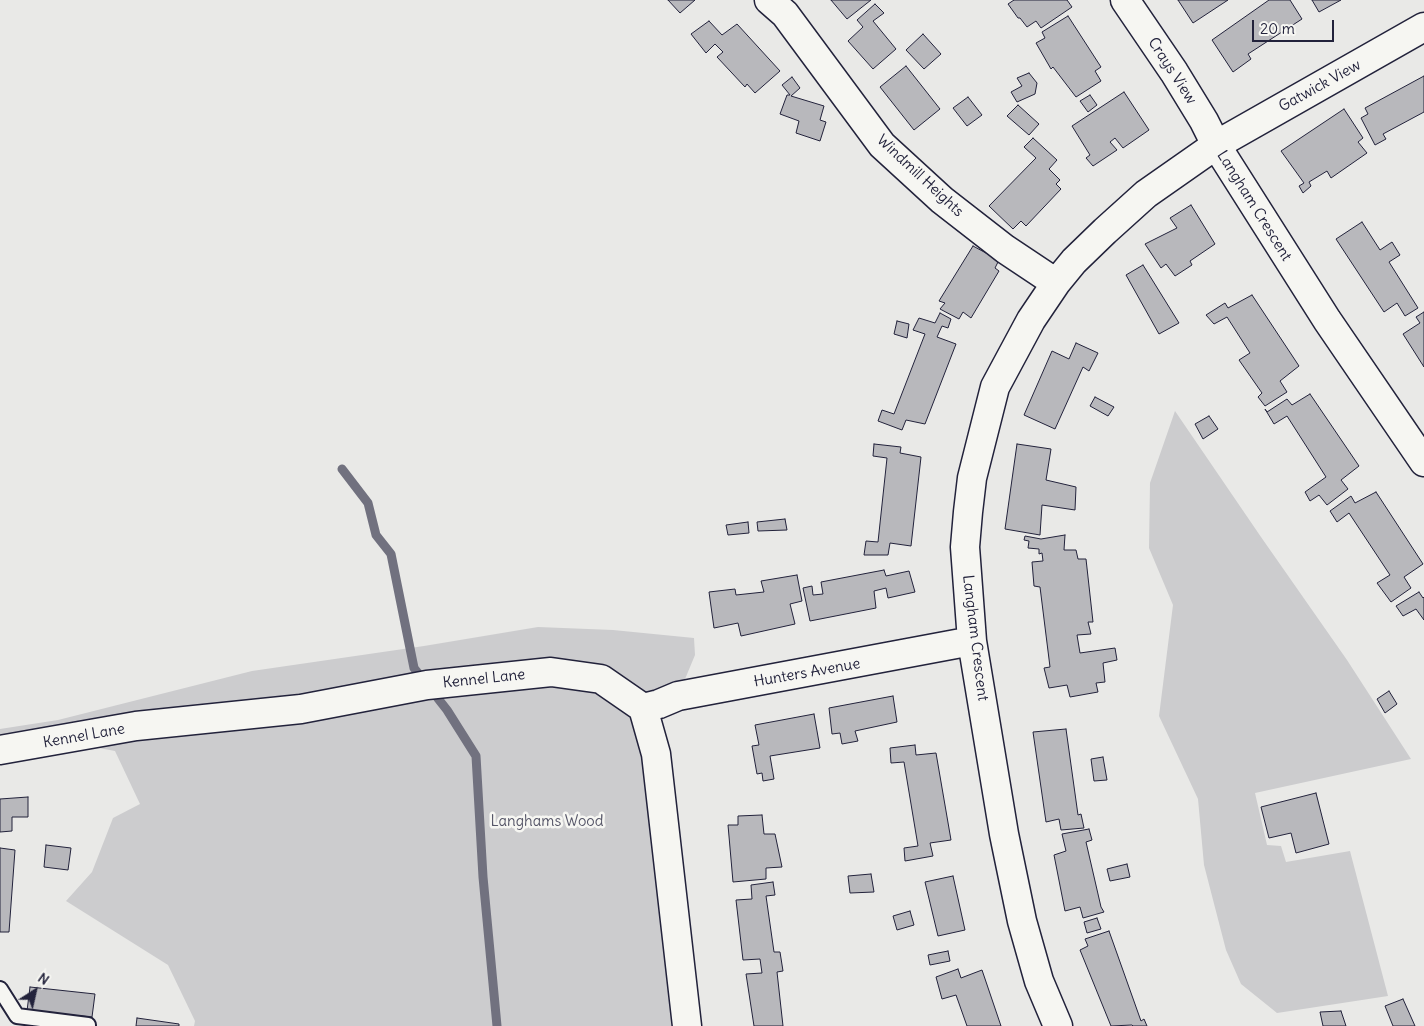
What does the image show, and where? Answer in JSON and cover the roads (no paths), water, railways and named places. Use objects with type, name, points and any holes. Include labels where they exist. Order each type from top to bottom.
[{"type":"street","name":"Windmill Heights","points":[[769,0],[785,14],[882,145],[942,200],[1005,249],[1056,283]]},
{"type":"street","name":"Crays View","points":[[1125,0],[1174,72],[1204,121],[1216,145]]},
{"type":"street","name":"Gatwick View","points":[[1216,145],[1424,27]]},
{"type":"street","name":"Langham Crescent","points":[[1058,1026],[1039,981],[1022,920],[1004,834],[972,641],[965,547],[972,478],[995,387],[1031,320],[1056,283],[1074,261],[1099,237],[1146,194],[1216,145],[1327,320],[1424,462]]},
{"type":"street","name":"Hunters Avenue","points":[[643,708],[678,696],[972,641]]},
{"type":"street","name":"Kennel Lane","points":[[0,750],[136,726],[301,709],[427,686],[551,672],[602,679],[643,708]]},
{"type":"street","points":[[643,708],[656,754],[687,1026]]},
{"type":"lane","points":[[0,989],[17,1016],[88,1025]]},
{"type":"waterway","points":[[342,469],[368,503],[376,535],[391,554],[414,668],[447,710],[476,756],[483,877],[497,1026]]},
{"type":"park label","name":"Langhams Wood","points":[[547,822]]}]
